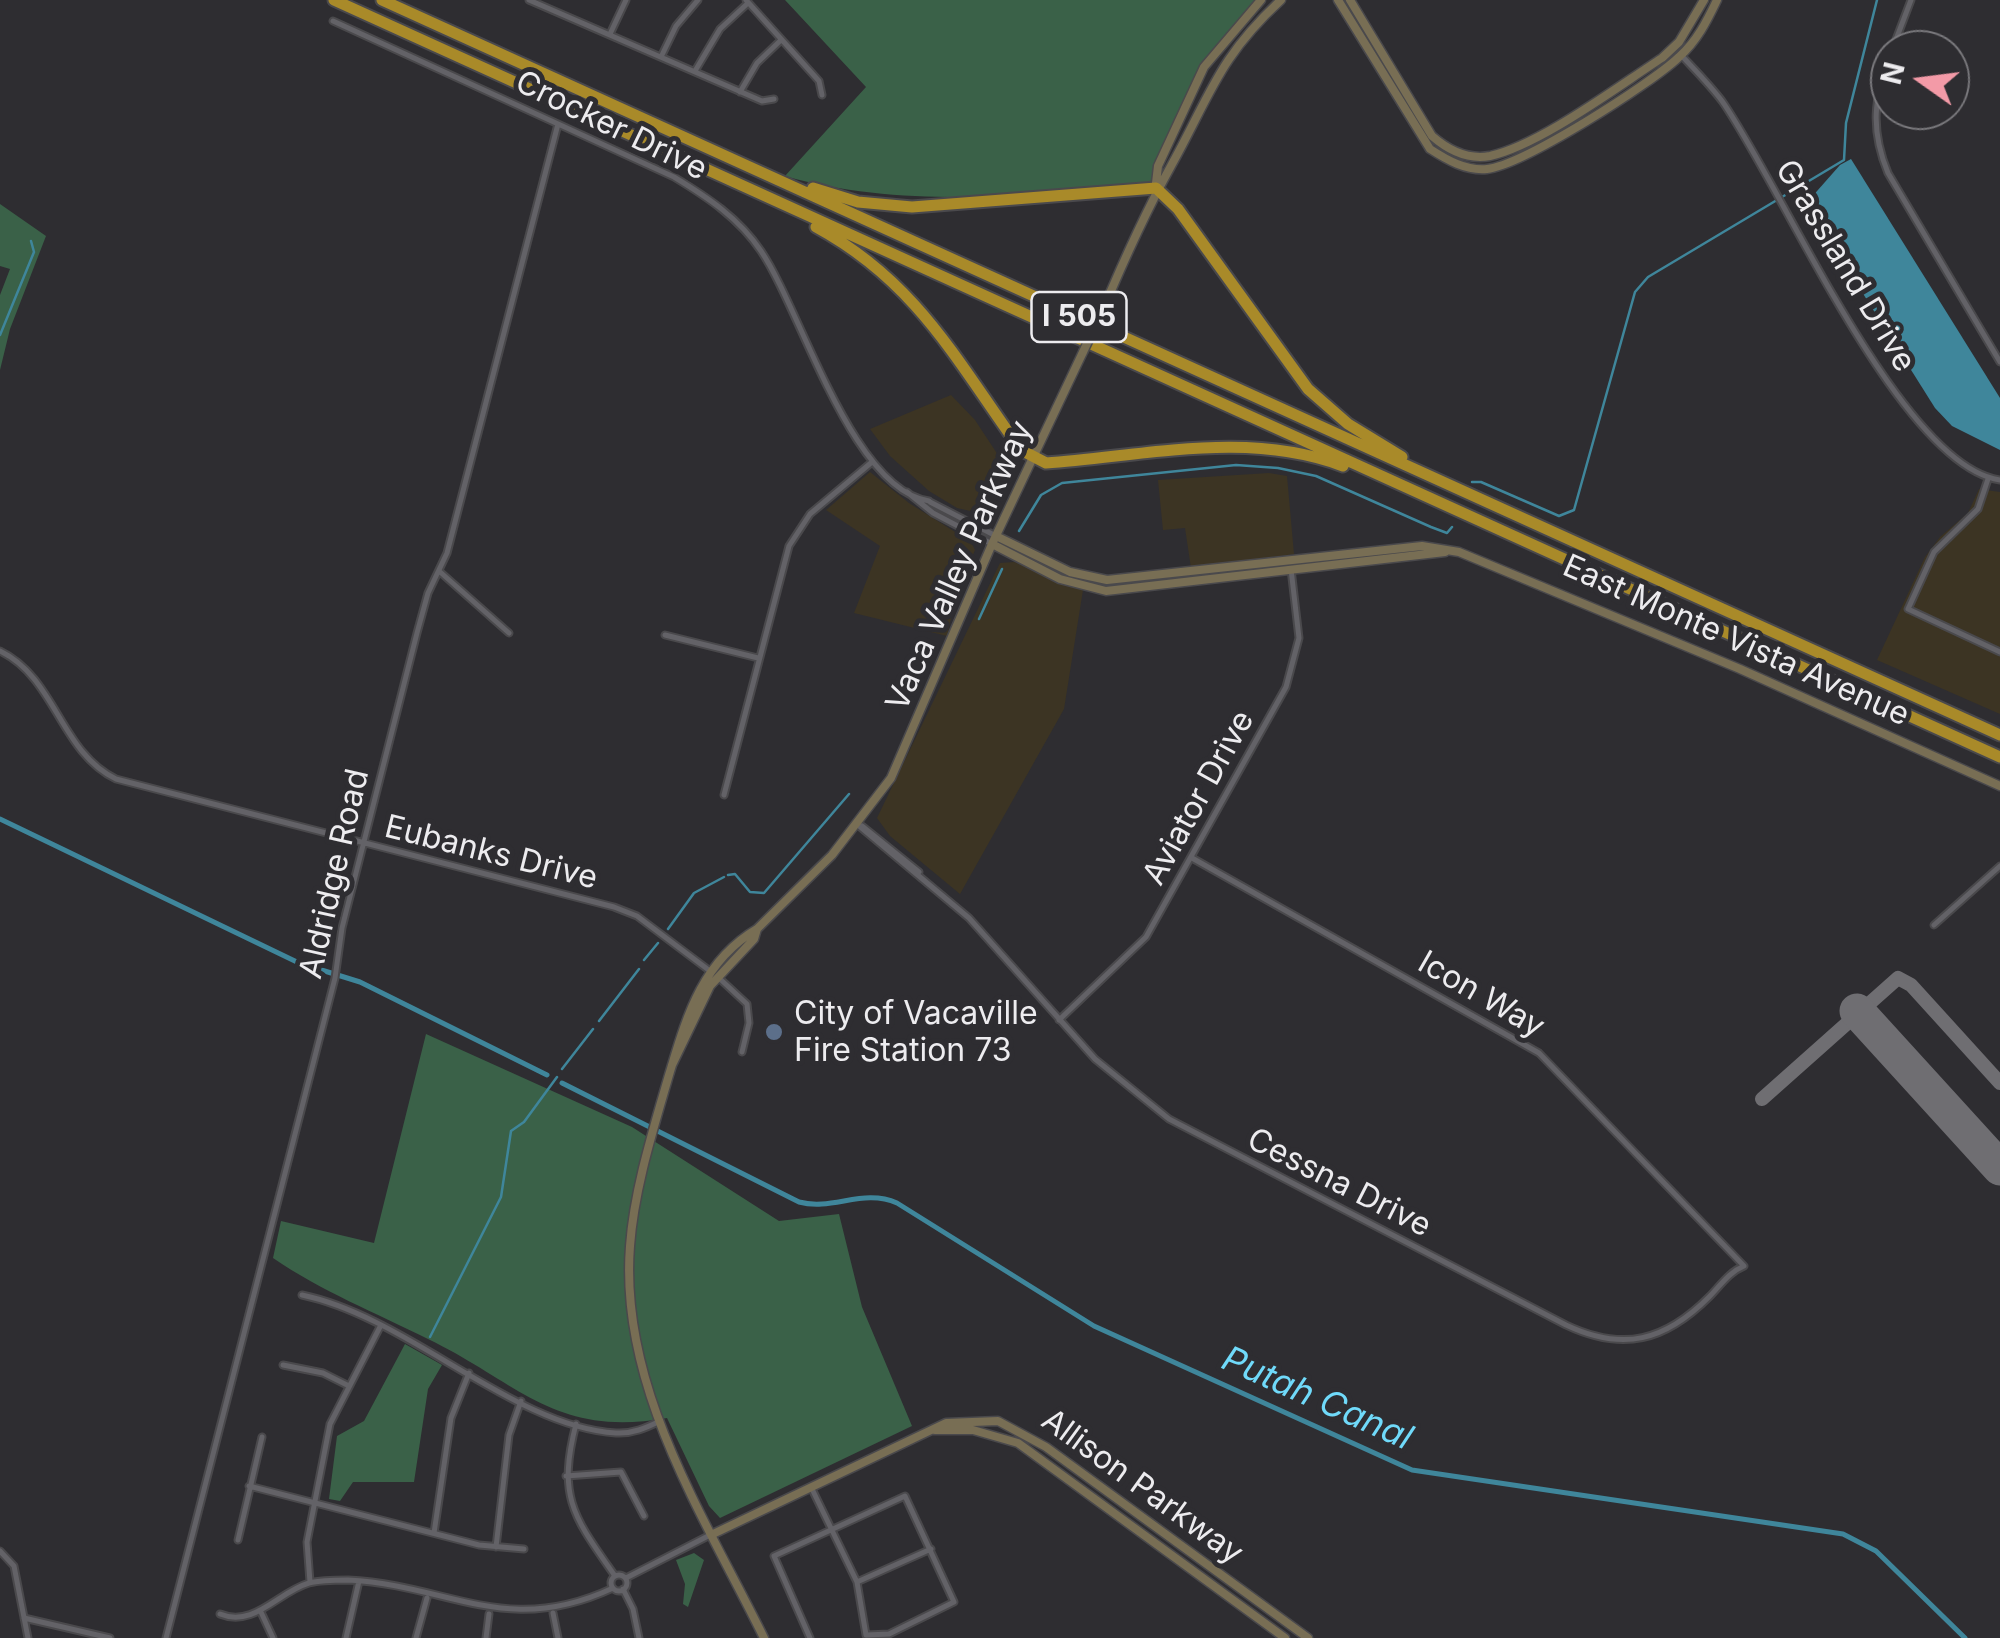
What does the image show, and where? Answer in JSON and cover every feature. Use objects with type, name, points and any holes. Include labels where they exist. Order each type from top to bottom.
[{"type":"highway","name":"I 505","points":[[334,0],[2000,757]]},
{"type":"highway","name":"I 505","points":[[382,0],[2000,735]]},
{"type":"highway","points":[[719,153],[825,192],[884,206],[1156,188],[1178,209],[1308,389],[1348,424],[1440,480]]},
{"type":"highway","points":[[779,203],[862,253],[903,288],[1021,450],[1034,460],[1046,463],[1269,447],[1327,460],[1443,504]]},
{"type":"street","points":[[529,0],[762,102],[774,99]]},
{"type":"street","points":[[610,34],[626,0]]},
{"type":"street","points":[[661,57],[676,26],[698,0]]},
{"type":"street","name":"Vaca Valley Parkway","points":[[1156,188],[1158,166],[1204,68],[1262,0]]},
{"type":"street","name":"Vaca Valley Parkway","points":[[764,1638],[660,1421],[636,1348],[629,1279],[633,1220],[672,1066],[715,975],[754,940],[757,930],[858,825],[891,778],[994,540],[1084,352],[1156,188],[1171,168],[1217,73],[1246,34],[1281,0]]},
{"type":"street","points":[[1338,0],[1430,150],[1473,168],[1504,164],[1560,135],[1682,56],[1717,0]]},
{"type":"street","points":[[1350,0],[1432,136],[1452,151],[1475,156],[1519,145],[1674,47],[1704,0]]},
{"type":"street","points":[[1899,30],[1910,0]]},
{"type":"street","points":[[695,72],[720,29],[747,2],[819,80],[822,95]]},
{"type":"street","name":"Crocker Drive","points":[[333,21],[674,177],[710,199],[743,229],[769,264],[838,411],[874,462],[933,513],[994,540]]},
{"type":"street","points":[[740,92],[757,62],[781,39]]},
{"type":"street","name":"Grassland Drive","points":[[1674,47],[1721,100],[1901,405],[1962,467],[2000,480]]},
{"type":"street","name":"Aldridge Road","points":[[166,1638],[336,974],[342,928],[423,609],[439,571],[558,124]]},
{"type":"street","points":[[1875,130],[1888,173],[2000,362]]},
{"type":"street","points":[[724,795],[785,557],[810,514],[874,462]]},
{"type":"street","points":[[1988,478],[1978,509],[1934,552],[1908,609],[2000,652]]},
{"type":"street","name":"Crocker Drive","points":[[905,490],[994,540]]},
{"type":"street","name":"East Monte Vista Avenue","points":[[994,540],[1089,578],[1146,578],[1422,546],[1448,551],[1495,564],[2000,786]]},
{"type":"street","name":"East Monte Vista Avenue","points":[[994,540],[1081,587],[1123,590],[1448,551]]},
{"type":"street","name":"Aviator Drive","points":[[1059,1020],[1146,937],[1292,673],[1299,638],[1290,561]]},
{"type":"street","points":[[439,571],[509,633]]},
{"type":"street","points":[[1081,587],[1084,582],[1122,584],[1146,578]]},
{"type":"street","points":[[665,635],[758,658]]},
{"type":"street","name":"Eubanks Drive","points":[[0,651],[32,674],[81,752],[109,776],[637,916],[747,1004],[742,1052]]},
{"type":"street","name":"Cessna Drive","points":[[858,825],[915,866],[920,875],[980,928],[1095,1059],[1196,1136],[1593,1337],[1622,1342],[1660,1335],[1685,1319],[1744,1266],[1705,1224]]},
{"type":"street","name":"Icon Way","points":[[1192,858],[1540,1054],[1705,1224]]},
{"type":"street","points":[[1934,925],[2000,866]]},
{"type":"street","points":[[302,1295],[341,1306],[522,1401],[576,1424],[619,1433],[660,1421]]},
{"type":"street","points":[[310,1583],[307,1542],[330,1424],[380,1325]]},
{"type":"street","points":[[283,1365],[323,1373],[347,1385]]},
{"type":"street","points":[[434,1533],[451,1418],[469,1373]]},
{"type":"street","points":[[496,1547],[509,1435],[522,1401]]},
{"type":"street","name":"Allison Parkway","points":[[713,1534],[946,1423],[978,1418],[998,1421],[1029,1435],[1308,1638]]},
{"type":"street","points":[[576,1424],[566,1476],[574,1516],[615,1576],[613,1588]]},
{"type":"street","name":"Allison Parkway","points":[[934,1430],[973,1430],[1018,1444],[1285,1638]]},
{"type":"street","points":[[238,1540],[262,1437]]},
{"type":"street","points":[[566,1476],[621,1472],[644,1516]]},
{"type":"street","points":[[249,1486],[434,1533],[524,1549]]},
{"type":"street","points":[[810,1638],[774,1556],[831,1529],[905,1496],[954,1602],[889,1634],[866,1636],[857,1582],[831,1529],[812,1490]]},
{"type":"street","points":[[615,1576],[626,1578],[713,1534]]},
{"type":"street","points":[[857,1582],[931,1549]]},
{"type":"street","points":[[0,1550],[14,1566],[28,1638]]},
{"type":"street","points":[[626,1578],[624,1590],[639,1638]]},
{"type":"street","points":[[346,1638],[359,1582]]},
{"type":"street","points":[[220,1614],[241,1618],[310,1583],[359,1582],[489,1614],[553,1613],[613,1588],[624,1590]]},
{"type":"street","points":[[416,1638],[427,1598]]},
{"type":"street","points":[[260,1610],[274,1638]]},
{"type":"street","points":[[553,1613],[558,1638]]},
{"type":"street","points":[[486,1638],[489,1614]]},
{"type":"street","points":[[24,1618],[110,1638]]},
{"type":"shaded area","points":[[951,395],[975,420],[1002,461],[993,501],[984,514],[957,508],[929,491],[890,456],[870,429]]},
{"type":"shaded area","points":[[870,472],[909,503],[971,542],[975,550],[956,596],[947,636],[854,613],[880,546],[826,510]]},
{"type":"shaded area","points":[[1269,473],[1287,476],[1294,554],[1191,568],[1185,528],[1163,530],[1158,480]]},
{"type":"shaded area","points":[[1979,489],[2000,492],[2000,714],[1877,660],[1925,557],[1940,537],[1968,513]]},
{"type":"shaded area","points":[[1014,562],[1083,590],[1064,709],[960,894],[890,836],[877,818],[1000,563]]},
{"type":"green space","points":[[785,0],[1262,0],[1210,64],[1181,110],[1169,135],[1156,188],[969,197],[875,193],[785,176],[866,87]]},
{"type":"green space","points":[[0,204],[46,236],[10,329],[0,370],[0,295],[10,269],[0,266]]},
{"type":"green space","points":[[426,1034],[632,1127],[779,1221],[839,1214],[862,1307],[912,1426],[720,1518],[709,1506],[667,1418],[595,1420],[540,1403],[460,1356],[273,1258],[281,1221],[374,1243]]},
{"type":"green space","points":[[405,1344],[442,1365],[428,1389],[414,1482],[353,1482],[340,1501],[329,1499],[337,1436],[364,1421]]},
{"type":"green space","points":[[694,1553],[704,1560],[688,1607],[683,1604],[685,1584],[676,1560]]},
{"type":"water","points":[[1851,159],[2000,398],[2000,450],[1952,426],[1935,408],[1811,211],[1810,199],[1840,165]]},
{"type":"waterway","points":[[1472,482],[1481,482],[1559,516],[1574,510],[1635,292],[1648,277],[1844,160],[1846,123],[1877,0]]},
{"type":"waterway","points":[[0,335],[34,252],[31,241]]},
{"type":"waterway","points":[[1019,531],[1041,495],[1062,483],[1236,465],[1316,476],[1431,527],[1447,533],[1452,527]]},
{"type":"waterway","points":[[979,619],[1002,569]]},
{"type":"waterway","points":[[728,875],[735,874],[750,892],[764,893],[849,794]]},
{"type":"waterway","points":[[0,819],[299,963],[360,982],[547,1075]]},
{"type":"waterway","points":[[668,929],[694,893],[724,877]]},
{"type":"waterway","points":[[644,960],[658,943]]},
{"type":"waterway","points":[[599,1021],[639,969]]},
{"type":"waterway","points":[[562,1069],[593,1029]]},
{"type":"waterway","points":[[430,1337],[501,1197],[511,1131],[524,1122],[557,1077]]},
{"type":"waterway","name":"Putah Canal","points":[[562,1083],[799,1202],[824,1204],[872,1198],[897,1203],[1094,1326],[1412,1470],[1843,1534],[1876,1551],[1965,1638]]},
{"type":"taxiway","points":[[1762,1099],[1898,978],[1911,985],[2000,1083]]},
{"type":"runway","points":[[1857,1011],[2000,1168]]},
{"type":"place","name":"City of Vacaville Fire Station 73","points":[[774,1032]]}]
